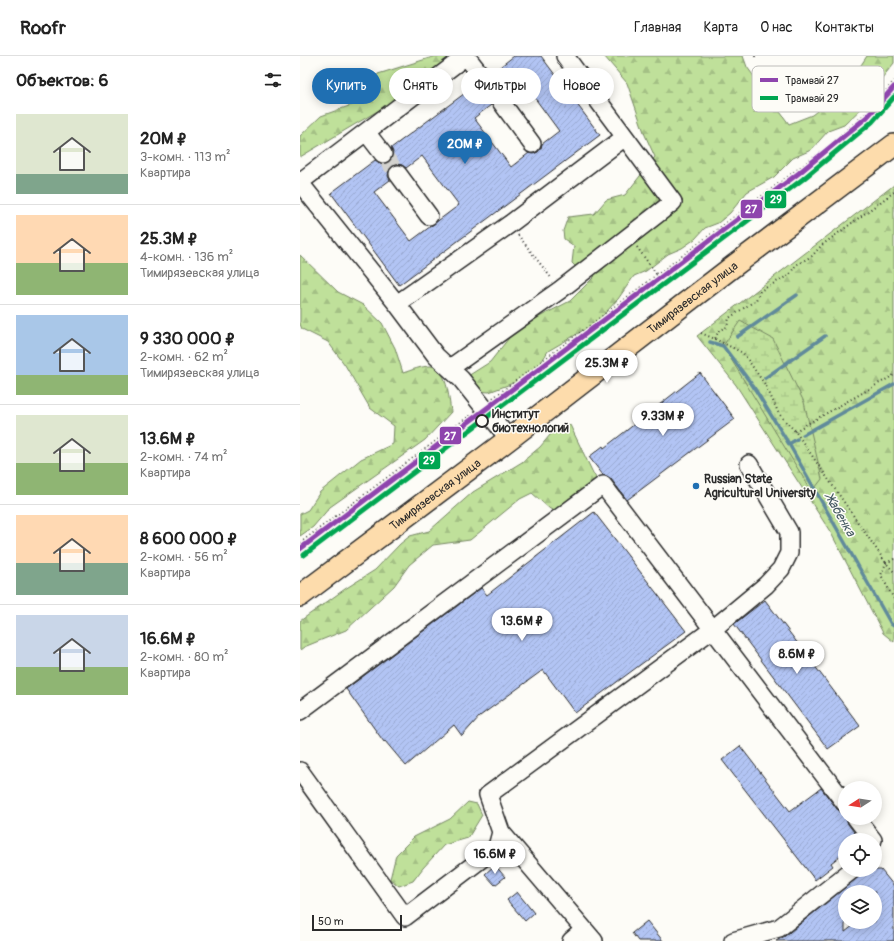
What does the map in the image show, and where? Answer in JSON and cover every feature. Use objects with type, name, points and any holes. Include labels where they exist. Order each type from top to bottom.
[{"type":"main road","name":"Тимирязевская улица","points":[[300,596],[509,439],[894,145]]},
{"type":"lane","points":[[475,68],[466,56],[300,183],[397,304],[436,356],[450,368],[509,439]]},
{"type":"lane","points":[[450,368],[560,290],[673,202],[565,56]]},
{"type":"lane","points":[[502,104],[532,144]]},
{"type":"lane","points":[[366,132],[383,154]]},
{"type":"lane","points":[[397,304],[510,224],[625,137]]},
{"type":"lane","points":[[398,174],[429,216]]},
{"type":"lane","points":[[571,941],[589,935],[501,832],[488,795],[714,629],[766,585],[781,569],[789,553],[789,532],[749,464]]},
{"type":"lane","points":[[300,711],[602,485],[714,629],[838,794]]},
{"type":"lane","points":[[300,771],[405,917],[496,847],[501,832]]},
{"type":"lane","points":[[861,825],[868,833]]},
{"type":"lane","points":[[742,940],[779,928],[843,877]]},
{"type":"path","points":[[884,94],[894,81]]},
{"type":"path","points":[[300,543],[822,152],[869,112]]},
{"type":"path","points":[[715,339],[720,330],[727,327],[729,318],[756,300],[760,291],[789,275],[796,265],[812,256],[822,245],[894,192]]},
{"type":"path","points":[[510,224],[560,290]]},
{"type":"path","points":[[629,236],[657,275]]},
{"type":"path","points":[[701,333],[743,353],[766,386],[780,414],[795,431],[886,563],[894,572]]},
{"type":"path","points":[[795,431],[894,375]]},
{"type":"path","points":[[894,559],[886,563],[881,575],[894,599]]},
{"type":"green space","points":[[436,56],[458,56],[441,68],[397,68]]},
{"type":"green space","points":[[604,56],[743,56],[747,67],[752,74],[752,112],[780,112],[789,124],[816,112],[858,112],[844,125],[828,131],[811,150],[793,158],[774,177],[747,192],[730,213],[718,223],[705,228],[695,239],[682,248],[668,254],[646,271],[634,276],[618,299],[596,323],[548,351],[539,366],[516,382],[489,392],[476,391],[468,376],[490,362],[516,329],[570,301],[595,276],[582,273],[572,263],[574,246],[564,239],[563,231],[568,217],[594,214],[606,200],[625,195],[655,157],[645,135],[627,83]]},
{"type":"green space","points":[[867,56],[894,56],[894,63],[884,76],[884,66],[860,66]]},
{"type":"green space","points":[[389,71],[389,104],[300,157],[300,136],[321,116],[355,104],[381,104],[381,73]]},
{"type":"green space","points":[[894,185],[894,642],[883,633],[831,533],[736,385],[697,336]]},
{"type":"green space","points":[[300,255],[338,292],[363,305],[382,323],[395,348],[403,373],[427,366],[436,368],[441,372],[448,392],[451,412],[425,440],[330,507],[313,527],[300,536],[300,514],[308,510],[320,492],[361,459],[393,444],[394,426],[370,408],[345,365],[328,342],[302,329],[300,324]]},
{"type":"green space","points":[[740,321],[773,339],[804,402],[822,479],[812,492],[723,346]]},
{"type":"green space","points":[[570,425],[598,481],[595,500],[576,515],[550,509],[532,493],[520,499],[470,540],[433,545],[409,565],[394,586],[346,630],[300,650],[300,621],[375,570],[400,544],[410,536],[429,531],[473,492],[522,462],[540,447],[555,429]]},
{"type":"green space","points":[[468,802],[477,804],[482,815],[468,838],[444,845],[413,881],[399,886],[390,879],[396,855],[414,837],[450,819]]},
{"type":"building","points":[[514,56],[541,56],[550,68],[549,104],[577,104],[600,135],[399,285],[331,193],[375,160],[385,164],[389,162],[393,152],[391,148],[450,104],[453,104],[453,102],[461,96],[461,104],[491,104],[474,118],[511,167],[529,153],[533,154],[538,152],[542,144],[559,131],[539,104],[541,104],[541,68],[498,68]],"holes":[[[422,156],[459,205],[411,241],[374,192],[390,180],[388,176],[389,170],[392,166],[397,164],[406,168]]]},
{"type":"building","points":[[700,373],[735,419],[627,500],[611,479],[603,475],[589,457],[603,446],[604,448]]},
{"type":"building","points":[[594,512],[686,631],[575,713],[543,670],[480,716],[462,736],[454,725],[406,766],[385,741],[384,742],[346,689],[481,588],[487,595]]},
{"type":"building","points":[[765,600],[860,726],[828,749],[734,624]]},
{"type":"building","points":[[740,746],[790,811],[821,788],[838,810],[838,825],[849,825],[855,833],[838,833],[838,858],[831,863],[833,866],[815,880],[722,760]]},
{"type":"building","points":[[495,865],[505,877],[495,885],[485,874]]},
{"type":"building","points":[[882,871],[894,886],[894,941],[776,941],[785,936],[838,893],[838,929],[845,929],[845,932],[849,929],[882,929],[882,885],[848,885],[858,877],[882,877]]},
{"type":"building","points":[[517,892],[534,913],[525,921],[507,900]]},
{"type":"building","points":[[647,921],[663,941],[638,941],[632,933]]},
{"type":"waterway","points":[[737,337],[797,295]]},
{"type":"waterway","points":[[765,378],[825,336]]},
{"type":"waterway","name":"Жабенка","points":[[710,342],[723,346],[753,386],[789,444],[891,624],[894,626]]},
{"type":"waterway","points":[[803,435],[894,384]]},
{"type":"waterway","points":[[789,444],[797,439]]},
{"type":"tunnel","points":[[383,154],[398,174]]},
{"type":"tram line","name":"27","points":[[884,98],[894,87]]},
{"type":"tram line","name":"29","points":[[884,108],[894,97]]},
{"type":"tram line","name":"27","points":[[300,549],[799,173],[872,112]]},
{"type":"tram line","name":"29","points":[[304,555],[803,179],[872,122],[881,112]]},
{"type":"place","name":"Институт биотехнологий","points":[[482,421]]},
{"type":"place","name":"Russian State Agricultural University","points":[[696,486]]}]
